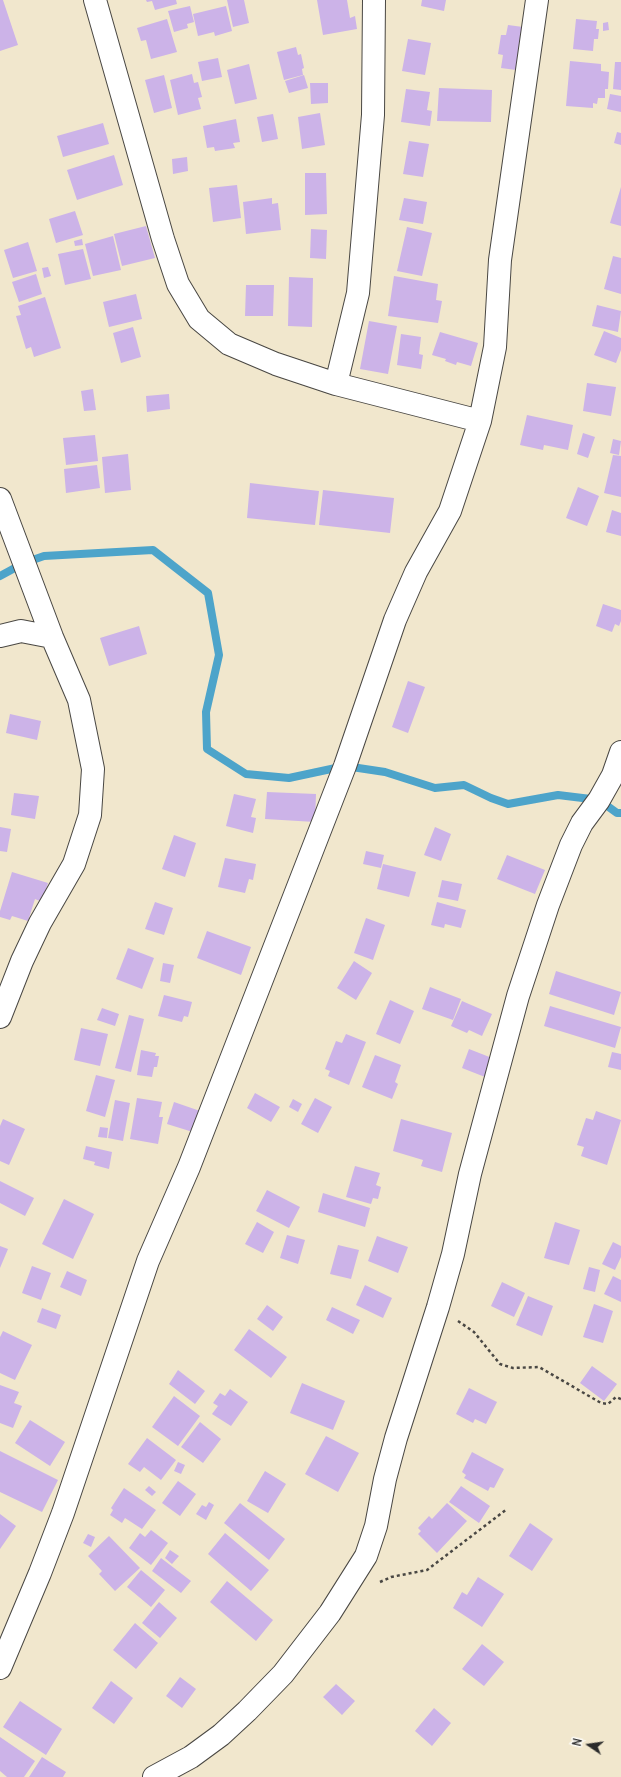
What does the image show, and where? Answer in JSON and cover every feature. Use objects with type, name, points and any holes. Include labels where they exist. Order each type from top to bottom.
[{"type":"street","points":[[96,0],[163,239],[178,284],[200,319],[229,344],[276,364],[336,384],[480,420]]},
{"type":"street","points":[[336,384],[358,293],[372,115],[374,0]]},
{"type":"street","points":[[0,1668],[40,1573],[63,1512],[148,1261],[189,1167],[345,766],[395,620],[416,572],[450,511],[480,420],[495,348],[500,260],[537,0]]},
{"type":"street","points":[[0,499],[52,637],[79,700],[93,769],[90,815],[74,864],[40,923],[22,961],[0,1018]]},
{"type":"street","points":[[0,636],[21,631],[52,637]]},
{"type":"street","points":[[154,1777],[197,1752],[221,1735],[283,1674],[330,1613],[366,1556],[376,1526],[385,1479],[396,1438],[438,1307],[453,1254],[470,1174],[523,980],[548,905],[571,845],[582,823],[599,800],[613,775],[621,752]]},
{"type":"path","points":[[438,1307],[474,1332],[500,1364],[513,1368],[538,1367],[601,1403],[608,1404],[616,1397],[621,1399]]},
{"type":"path","points":[[378,1584],[391,1577],[427,1570],[507,1509]]},
{"type":"building","points":[[0,0],[3,0],[18,45],[0,51]]},
{"type":"building","points":[[146,0],[176,0],[177,4],[155,10],[152,1],[147,2]]},
{"type":"building","points":[[227,0],[244,0],[249,23],[233,27]]},
{"type":"building","points":[[317,0],[347,0],[350,18],[355,16],[357,29],[323,35]]},
{"type":"building","points":[[422,0],[446,0],[444,11],[421,6]]},
{"type":"building","points":[[190,6],[194,22],[187,24],[188,28],[174,32],[168,11]]},
{"type":"building","points":[[226,6],[232,31],[215,36],[214,32],[198,36],[193,14]]},
{"type":"building","points":[[167,19],[177,52],[151,59],[146,40],[141,41],[137,28]]},
{"type":"building","points":[[576,19],[597,21],[596,29],[599,29],[598,39],[594,39],[593,51],[573,49]]},
{"type":"building","points":[[608,22],[609,30],[603,31],[603,23]]},
{"type":"building","points":[[508,25],[523,27],[516,70],[501,68],[503,55],[498,54],[501,35],[506,35]]},
{"type":"building","points":[[408,39],[431,43],[425,75],[402,71]]},
{"type":"building","points":[[296,47],[298,55],[301,54],[304,68],[302,69],[303,75],[284,80],[277,52]]},
{"type":"building","points":[[218,58],[222,77],[202,81],[198,62]]},
{"type":"building","points":[[570,61],[601,64],[601,71],[609,72],[608,89],[605,89],[605,98],[598,98],[597,104],[593,103],[593,108],[566,106]]},
{"type":"building","points":[[615,62],[621,62],[621,90],[613,89]]},
{"type":"building","points":[[249,64],[257,99],[235,104],[227,70]]},
{"type":"building","points":[[192,74],[194,83],[198,82],[202,97],[198,98],[201,109],[178,115],[170,80]]},
{"type":"building","points":[[164,75],[172,108],[154,113],[145,80]]},
{"type":"building","points":[[304,75],[308,88],[289,93],[285,81]]},
{"type":"building","points":[[310,83],[328,83],[328,103],[311,104]]},
{"type":"building","points":[[439,88],[492,90],[491,122],[437,121]]},
{"type":"building","points":[[406,89],[430,92],[427,110],[432,111],[430,126],[401,122]]},
{"type":"building","points":[[610,94],[621,96],[621,112],[607,109]]},
{"type":"building","points":[[320,113],[325,145],[302,149],[298,117]]},
{"type":"building","points":[[273,114],[278,139],[262,142],[257,117]]},
{"type":"building","points":[[236,119],[240,142],[233,143],[235,148],[215,151],[214,147],[207,148],[203,126]]},
{"type":"building","points":[[103,123],[109,144],[63,157],[57,136]]},
{"type":"building","points":[[617,132],[621,133],[621,145],[614,143]]},
{"type":"building","points":[[409,141],[429,144],[423,177],[403,174]]},
{"type":"building","points":[[114,155],[123,185],[77,200],[67,170]]},
{"type":"building","points":[[187,157],[188,171],[173,174],[172,159]]},
{"type":"building","points":[[305,173],[326,173],[327,214],[305,215]]},
{"type":"building","points":[[237,185],[241,218],[213,222],[209,188]]},
{"type":"building","points":[[621,187],[621,226],[610,223]]},
{"type":"building","points":[[272,198],[272,204],[278,203],[281,230],[246,234],[243,202]]},
{"type":"building","points":[[404,198],[427,202],[423,224],[399,220]]},
{"type":"building","points":[[75,211],[83,235],[56,243],[49,219]]},
{"type":"building","points":[[146,226],[155,258],[122,266],[114,234]]},
{"type":"building","points":[[407,227],[432,233],[422,276],[397,271]]},
{"type":"building","points":[[311,229],[327,230],[326,259],[310,258]]},
{"type":"building","points":[[113,236],[121,270],[93,276],[85,244]]},
{"type":"building","points":[[82,239],[83,245],[75,246],[74,241]]},
{"type":"building","points":[[28,242],[37,271],[13,278],[4,250]]},
{"type":"building","points":[[83,249],[91,279],[65,285],[58,254]]},
{"type":"building","points":[[613,256],[621,258],[621,294],[604,289]]},
{"type":"building","points":[[48,267],[51,276],[44,278],[42,268]]},
{"type":"building","points":[[36,274],[42,294],[19,302],[12,282]]},
{"type":"building","points":[[394,276],[438,284],[436,300],[442,301],[438,323],[388,316]]},
{"type":"building","points":[[289,277],[313,278],[312,327],[288,326]]},
{"type":"building","points":[[246,285],[274,285],[273,316],[245,316]]},
{"type":"building","points":[[136,294],[142,319],[109,327],[103,302]]},
{"type":"building","points":[[45,297],[61,348],[34,357],[31,347],[26,349],[16,316],[21,315],[18,306]]},
{"type":"building","points":[[597,305],[621,311],[618,332],[592,326]]},
{"type":"building","points":[[369,321],[397,326],[388,374],[360,369]]},
{"type":"building","points":[[133,327],[141,357],[121,363],[113,333]]},
{"type":"building","points":[[604,331],[621,338],[621,350],[616,363],[594,355]]},
{"type":"building","points":[[440,332],[478,343],[471,366],[457,362],[456,365],[445,361],[446,359],[432,355]]},
{"type":"building","points":[[401,334],[421,337],[419,354],[423,355],[421,369],[397,365]]},
{"type":"building","points":[[587,383],[616,387],[611,416],[583,411]]},
{"type":"building","points":[[93,389],[96,410],[84,411],[81,391]]},
{"type":"building","points":[[169,394],[170,409],[147,412],[146,396]]},
{"type":"building","points":[[527,415],[573,425],[568,450],[544,445],[543,450],[520,445]]},
{"type":"building","points":[[583,433],[595,437],[588,458],[577,454]]},
{"type":"building","points":[[95,435],[98,461],[66,465],[63,438]]},
{"type":"building","points":[[613,439],[621,441],[619,455],[610,453]]},
{"type":"building","points":[[128,454],[131,490],[105,493],[102,457]]},
{"type":"building","points":[[613,455],[621,456],[621,497],[604,493]]},
{"type":"building","points":[[97,465],[100,488],[66,493],[64,469]]},
{"type":"building","points":[[250,483],[319,491],[315,525],[247,518]]},
{"type":"building","points":[[578,487],[599,496],[587,526],[566,518]]},
{"type":"building","points":[[323,490],[394,498],[390,533],[319,525]]},
{"type":"building","points":[[612,510],[621,513],[621,536],[606,532]]},
{"type":"building","points":[[603,604],[621,610],[621,621],[619,626],[615,624],[612,632],[596,626]]},
{"type":"building","points":[[139,626],[147,654],[109,666],[100,638]]},
{"type":"building","points":[[408,681],[425,687],[408,733],[392,727]]},
{"type":"building","points":[[10,714],[41,721],[37,740],[6,733]]},
{"type":"building","points":[[267,792],[316,794],[315,822],[265,819]]},
{"type":"building","points":[[14,793],[39,796],[35,819],[11,815]]},
{"type":"building","points":[[234,794],[256,799],[251,817],[256,818],[253,833],[226,826]]},
{"type":"building","points":[[0,827],[11,829],[7,852],[0,851]]},
{"type":"building","points":[[435,827],[451,834],[441,861],[424,855]]},
{"type":"building","points":[[174,835],[196,843],[185,877],[162,869]]},
{"type":"building","points":[[366,851],[384,855],[381,868],[363,864]]},
{"type":"building","points":[[507,855],[545,870],[535,894],[497,879]]},
{"type":"building","points":[[225,858],[256,864],[253,880],[249,879],[245,893],[218,887]]},
{"type":"building","points":[[383,864],[416,872],[409,897],[377,889]]},
{"type":"building","points":[[12,872],[48,883],[42,902],[35,899],[28,921],[12,916],[10,920],[0,917],[0,911]]},
{"type":"building","points":[[442,880],[462,884],[458,901],[438,897]]},
{"type":"building","points":[[155,902],[173,908],[164,935],[145,929]]},
{"type":"building","points":[[437,902],[466,910],[461,928],[445,924],[444,928],[431,925]]},
{"type":"building","points":[[366,918],[385,925],[373,960],[354,953]]},
{"type":"building","points":[[207,931],[251,947],[241,975],[197,958]]},
{"type":"building","points":[[128,948],[154,958],[142,989],[116,979]]},
{"type":"building","points":[[354,961],[372,973],[356,1000],[337,988]]},
{"type":"building","points":[[163,963],[174,965],[170,983],[160,981]]},
{"type":"building","points":[[556,971],[621,992],[614,1015],[549,994]]},
{"type":"building","points":[[430,987],[461,999],[453,1020],[422,1009]]},
{"type":"building","points":[[164,995],[192,1002],[188,1017],[184,1016],[182,1022],[158,1016]]},
{"type":"building","points":[[390,1000],[414,1011],[400,1044],[376,1034]]},
{"type":"building","points":[[462,1001],[492,1014],[482,1036],[469,1030],[467,1033],[451,1026]]},
{"type":"building","points":[[550,1006],[621,1027],[615,1048],[544,1026]]},
{"type":"building","points":[[102,1008],[119,1014],[115,1026],[97,1020]]},
{"type":"building","points":[[129,1015],[144,1019],[131,1072],[115,1068]]},
{"type":"building","points":[[81,1028],[108,1034],[100,1066],[74,1060]]},
{"type":"building","points":[[346,1034],[366,1042],[349,1085],[328,1076],[330,1071],[325,1069],[336,1041],[342,1043]]},
{"type":"building","points":[[469,1049],[492,1058],[485,1077],[462,1068]]},
{"type":"building","points":[[141,1050],[156,1053],[155,1056],[159,1056],[157,1067],[154,1067],[152,1077],[137,1075]]},
{"type":"building","points":[[612,1052],[621,1054],[621,1070],[608,1067]]},
{"type":"building","points":[[375,1055],[401,1065],[395,1082],[398,1084],[392,1099],[362,1087]]},
{"type":"building","points":[[96,1075],[115,1080],[105,1117],[86,1111]]},
{"type":"building","points":[[255,1093],[280,1107],[271,1122],[247,1108]]},
{"type":"building","points":[[137,1098],[162,1102],[159,1117],[163,1117],[158,1144],[130,1139]]},
{"type":"building","points":[[315,1098],[332,1107],[318,1133],[301,1124]]},
{"type":"building","points":[[293,1099],[302,1104],[298,1112],[289,1107]]},
{"type":"building","points":[[115,1100],[130,1103],[123,1141],[108,1138]]},
{"type":"building","points":[[174,1102],[203,1112],[196,1133],[167,1124]]},
{"type":"building","points":[[596,1111],[621,1120],[607,1165],[581,1156],[584,1147],[577,1145],[586,1118],[593,1120]]},
{"type":"building","points":[[3,1119],[25,1129],[9,1165],[0,1161],[0,1126]]},
{"type":"building","points":[[401,1119],[452,1133],[442,1172],[421,1166],[423,1160],[393,1151]]},
{"type":"building","points":[[100,1127],[108,1128],[107,1138],[98,1137]]},
{"type":"building","points":[[86,1146],[112,1152],[109,1169],[94,1165],[95,1162],[83,1159]]},
{"type":"building","points":[[355,1166],[380,1173],[376,1185],[381,1187],[378,1199],[373,1198],[371,1204],[346,1197]]},
{"type":"building","points":[[0,1181],[34,1198],[25,1216],[0,1203]]},
{"type":"building","points":[[267,1190],[300,1207],[289,1228],[256,1211]]},
{"type":"building","points":[[323,1193],[370,1208],[365,1227],[318,1212]]},
{"type":"building","points":[[64,1199],[94,1214],[73,1259],[42,1244]]},
{"type":"building","points":[[257,1222],[274,1232],[263,1253],[245,1244]]},
{"type":"building","points":[[555,1222],[580,1230],[569,1265],[544,1258]]},
{"type":"building","points":[[287,1235],[305,1240],[298,1264],[280,1258]]},
{"type":"building","points":[[377,1236],[408,1247],[398,1273],[368,1261]]},
{"type":"building","points":[[613,1242],[621,1246],[621,1257],[615,1270],[602,1264]]},
{"type":"building","points":[[338,1245],[359,1250],[351,1279],[330,1274]]},
{"type":"building","points":[[0,1246],[8,1249],[0,1268]]},
{"type":"building","points":[[32,1266],[51,1273],[41,1300],[22,1293]]},
{"type":"building","points":[[589,1267],[600,1270],[595,1292],[583,1289]]},
{"type":"building","points":[[67,1271],[87,1280],[81,1296],[60,1287]]},
{"type":"building","points":[[613,1276],[621,1280],[621,1302],[604,1294]]},
{"type":"building","points":[[502,1282],[525,1293],[514,1317],[491,1306]]},
{"type":"building","points":[[365,1285],[392,1298],[383,1318],[356,1305]]},
{"type":"building","points":[[528,1296],[553,1306],[542,1336],[516,1325]]},
{"type":"building","points":[[594,1304],[613,1311],[603,1343],[583,1337]]},
{"type":"building","points":[[267,1305],[283,1317],[273,1331],[257,1319]]},
{"type":"building","points":[[332,1307],[360,1320],[353,1334],[326,1320]]},
{"type":"building","points":[[42,1308],[61,1315],[56,1329],[37,1322]]},
{"type":"building","points":[[249,1329],[287,1357],[271,1378],[234,1350]]},
{"type":"building","points":[[3,1331],[32,1345],[15,1380],[0,1373],[0,1337]]},
{"type":"building","points":[[592,1366],[617,1384],[604,1401],[580,1383]]},
{"type":"building","points":[[178,1370],[205,1391],[195,1404],[169,1384]]},
{"type":"building","points":[[302,1383],[345,1401],[333,1430],[290,1413]]},
{"type":"building","points":[[0,1385],[19,1392],[14,1403],[22,1406],[13,1428],[0,1423]]},
{"type":"building","points":[[469,1388],[497,1402],[486,1424],[475,1419],[473,1423],[456,1414]]},
{"type":"building","points":[[230,1389],[248,1402],[231,1426],[212,1414],[218,1406],[213,1403],[220,1393],[225,1396]]},
{"type":"building","points":[[174,1396],[200,1416],[178,1446],[152,1427]]},
{"type":"building","points":[[30,1420],[65,1442],[50,1466],[15,1443]]},
{"type":"building","points":[[200,1422],[221,1439],[203,1463],[181,1447]]},
{"type":"building","points":[[326,1436],[359,1453],[338,1492],[305,1474]]},
{"type":"building","points":[[147,1438],[176,1460],[161,1480],[144,1467],[140,1472],[128,1464]]},
{"type":"building","points":[[0,1451],[58,1480],[42,1512],[0,1492]]},
{"type":"building","points":[[472,1452],[504,1469],[494,1488],[490,1487],[488,1491],[464,1478],[466,1475],[462,1472]]},
{"type":"building","points":[[178,1462],[185,1465],[181,1474],[174,1471]]},
{"type":"building","points":[[265,1471],[286,1484],[268,1513],[247,1501]]},
{"type":"building","points":[[178,1481],[196,1494],[180,1516],[162,1503]]},
{"type":"building","points":[[149,1486],[156,1492],[152,1496],[145,1490]]},
{"type":"building","points":[[461,1486],[490,1506],[479,1523],[449,1502]]},
{"type":"building","points":[[124,1488],[156,1510],[142,1529],[125,1518],[122,1523],[110,1515],[113,1510],[111,1508]]},
{"type":"building","points":[[209,1502],[214,1505],[206,1520],[196,1514],[202,1505],[206,1507]]},
{"type":"building","points":[[240,1503],[285,1539],[269,1560],[224,1523]]},
{"type":"building","points":[[447,1503],[467,1521],[437,1553],[418,1534],[421,1531],[418,1528],[429,1516],[432,1519]]},
{"type":"building","points":[[0,1514],[16,1526],[0,1549]]},
{"type":"building","points":[[530,1523],[553,1539],[532,1571],[509,1556]]},
{"type":"building","points":[[151,1530],[168,1543],[151,1565],[129,1548],[140,1533],[145,1537]]},
{"type":"building","points":[[225,1533],[269,1570],[251,1591],[208,1554]]},
{"type":"building","points":[[88,1534],[95,1537],[91,1547],[83,1543]]},
{"type":"building","points":[[109,1536],[140,1568],[115,1591],[99,1574],[102,1571],[88,1556]]},
{"type":"building","points":[[170,1550],[179,1556],[172,1564],[165,1558]]},
{"type":"building","points":[[161,1558],[191,1581],[181,1593],[152,1571]]},
{"type":"building","points":[[141,1570],[165,1590],[151,1607],[127,1587]]},
{"type":"building","points":[[478,1577],[504,1594],[482,1627],[453,1608],[462,1592],[467,1595]]},
{"type":"building","points":[[227,1581],[273,1620],[256,1641],[210,1602]]},
{"type":"building","points":[[159,1602],[177,1618],[160,1638],[142,1623]]},
{"type":"building","points":[[135,1623],[158,1643],[136,1669],[113,1650]]},
{"type":"building","points":[[482,1644],[504,1662],[484,1686],[462,1669]]},
{"type":"building","points":[[180,1677],[196,1689],[182,1708],[166,1696]]},
{"type":"building","points":[[111,1681],[133,1698],[114,1724],[92,1708]]},
{"type":"building","points":[[336,1684],[355,1701],[342,1715],[323,1697]]},
{"type":"building","points":[[20,1701],[62,1729],[46,1755],[3,1727]]},
{"type":"building","points":[[434,1708],[451,1723],[432,1746],[415,1731]]},
{"type":"building","points":[[0,1737],[35,1761],[24,1777],[7,1777],[0,1771]]},
{"type":"building","points":[[42,1757],[66,1772],[63,1777],[29,1777]]},
{"type":"waterway","points":[[0,576],[24,563],[44,556],[153,550],[208,593],[219,655],[206,712],[207,749],[246,774],[289,778],[345,766],[385,772],[435,788],[464,785],[491,798],[508,804],[558,795],[599,800],[617,813],[621,813]]}]
